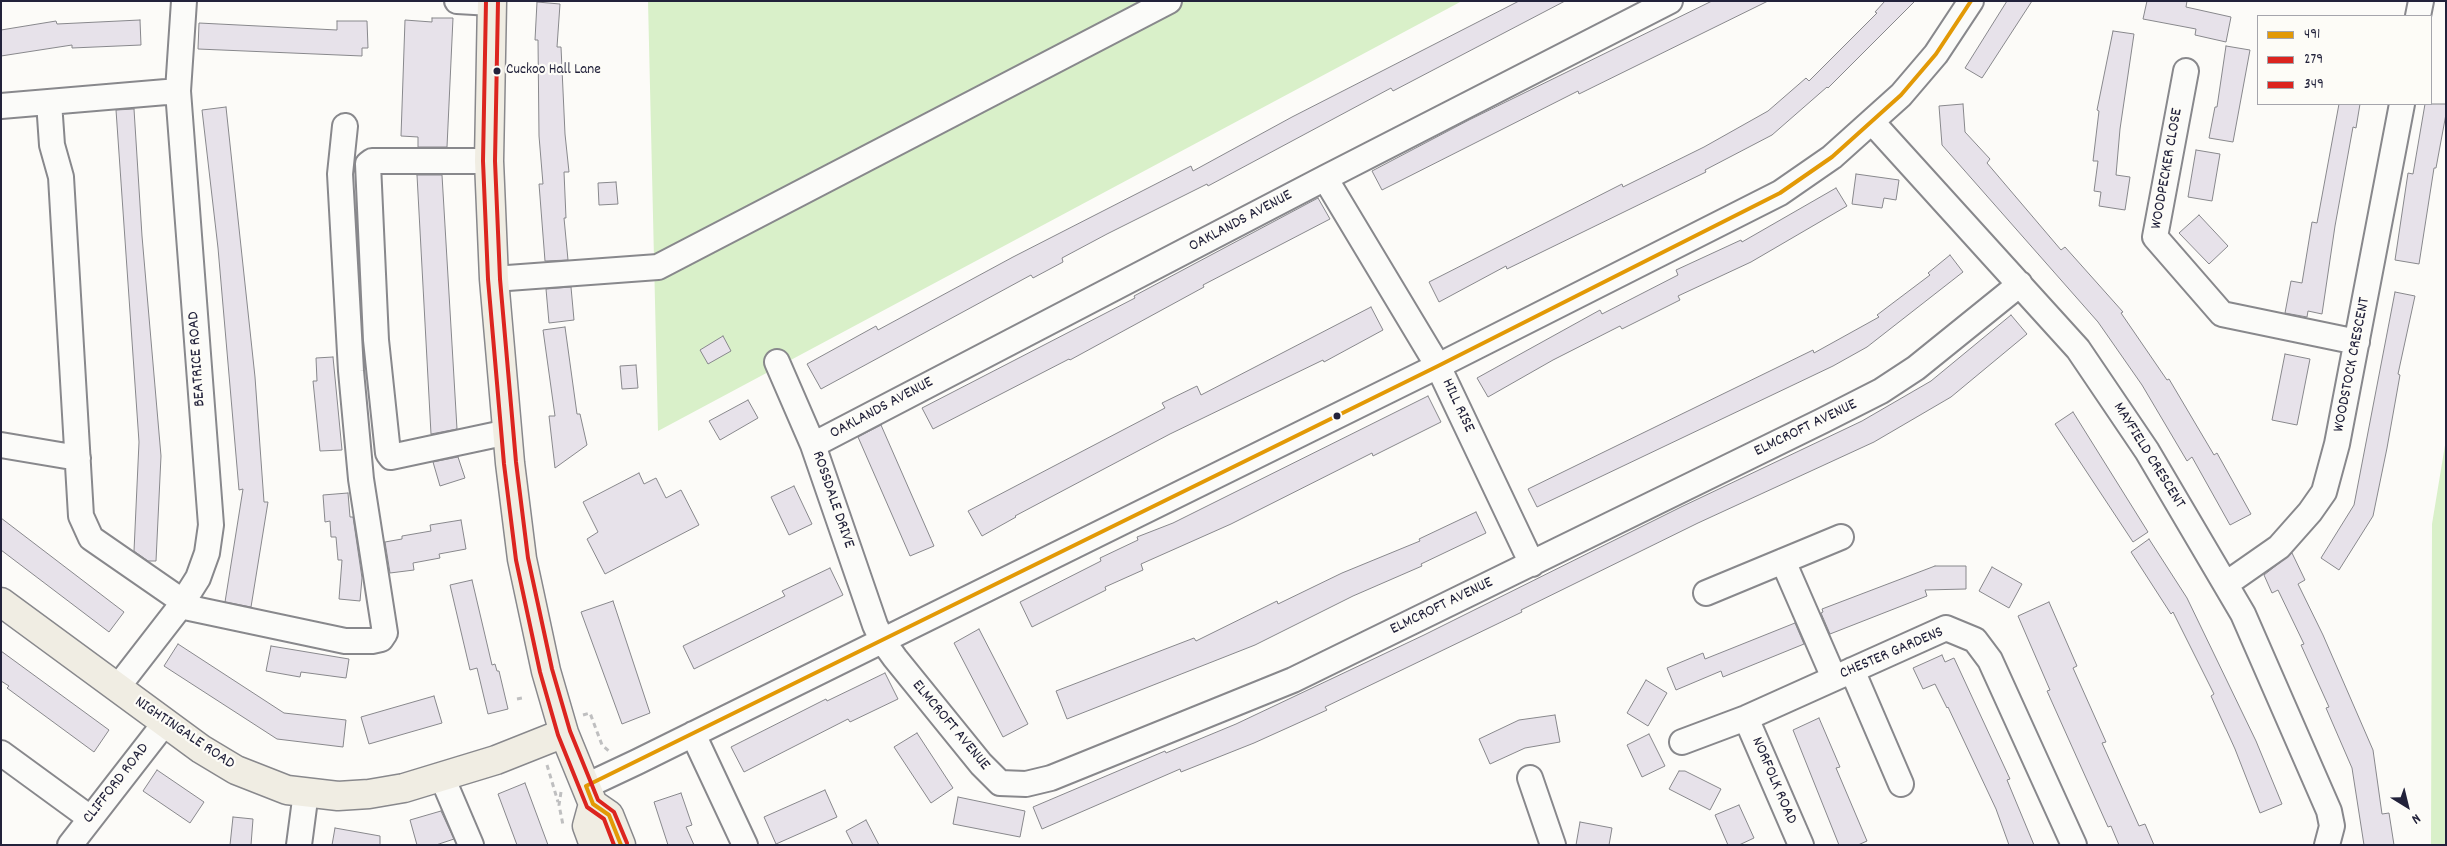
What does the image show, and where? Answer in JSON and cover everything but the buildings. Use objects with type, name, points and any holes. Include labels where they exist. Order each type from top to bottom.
[{"type":"main road","points":[[492,2],[489,161],[494,279],[522,560],[546,672],[572,724],[585,786],[587,826],[593,844]]},
{"type":"main road","name":"NIGHTINGALE ROAD","points":[[1,602],[164,724],[236,770],[287,790],[338,796],[369,794],[404,788],[496,760],[572,724]]},
{"type":"main road","points":[[585,786],[609,815],[621,845]]},
{"type":"street","name":"BEATRICE ROAD","points":[[117,688],[181,604],[198,578],[207,553],[211,525],[178,91],[184,1]]},
{"type":"street","points":[[457,1],[492,2]]},
{"type":"street","points":[[494,279],[658,267],[1169,1]]},
{"type":"street","name":"OAKLANDS AVENUE","points":[[813,445],[1325,178],[1670,1]]},
{"type":"street","points":[[585,786],[1438,366],[1780,193],[1832,157],[1901,95],[1936,54],[1971,1]]},
{"type":"street","points":[[2418,15],[2421,1]]},
{"type":"street","name":"WOODPECKER CLOSE","points":[[2186,71],[2155,237],[2222,314],[2357,342]]},
{"type":"street","points":[[1,106],[178,91]]},
{"type":"street","points":[[50,102],[52,145],[61,177],[68,325],[81,516],[91,538],[181,604],[345,641],[372,641],[381,639],[385,634],[361,479],[350,371],[341,191],[345,126]]},
{"type":"street","name":"WOODSTOCK CRESCENT","points":[[2226,584],[2279,546],[2310,512],[2324,492],[2337,444],[2402,105]]},
{"type":"street","name":"MAYFIELD CRESCENT","points":[[1872,122],[2078,349],[2147,451],[2243,614],[2329,811],[2332,826],[2327,845]]},
{"type":"street","points":[[489,161],[372,161],[368,164],[376,340],[388,454],[391,457],[508,432]]},
{"type":"street","name":"HILL RISE","points":[[1325,178],[1438,366],[1532,564]]},
{"type":"street","name":"ELMCROFT AVENUE","points":[[882,640],[981,764],[1000,783],[1026,784],[1051,778],[1293,680],[1881,391],[1916,368],[2020,284]]},
{"type":"street","name":"ROSSDALE DRIVE","points":[[777,362],[813,445],[875,625],[882,640]]},
{"type":"street","points":[[1,445],[78,458]]},
{"type":"street","points":[[1706,593],[1840,537]]},
{"type":"street","points":[[1783,561],[1901,784]]},
{"type":"street","name":"CHESTER GARDENS","points":[[1682,742],[1746,718],[1946,628],[1975,640],[1990,660],[2074,845]]},
{"type":"street","name":"NORFOLK ROAD","points":[[1746,718],[1801,845]]},
{"type":"street","name":"CLIFFORD ROAD","points":[[70,845],[164,724]]},
{"type":"street","points":[[694,734],[745,845]]},
{"type":"street","points":[[1,754],[90,818]]},
{"type":"street","points":[[442,777],[470,845]]},
{"type":"street","points":[[1530,778],[1553,845]]},
{"type":"street","points":[[299,845],[306,792]]},
{"type":"path","points":[[517,699],[522,698]]},
{"type":"path","points":[[572,724],[590,713],[602,744],[611,753],[631,748],[641,760]]},
{"type":"path","points":[[565,835],[559,805],[561,787],[585,786]]},
{"type":"green space","points":[[648,1],[1462,1],[658,431]]},
{"type":"green space","points":[[2446,439],[2446,845],[2431,845],[2432,524]]},
{"type":"transit line","name":"279","points":[[486,1],[483,161],[488,279],[504,464],[516,560],[540,672],[558,735],[587,807],[604,819],[614,845]]},
{"type":"transit line","name":"349","points":[[498,1],[495,161],[500,279],[516,462],[528,558],[552,669],[570,731],[598,800],[614,812],[627,843]]},
{"type":"transit line","name":"491","points":[[586,786],[1438,366],[1780,193],[1832,157],[1901,95],[1936,54],[1971,1]]},
{"type":"transit line","name":"491","points":[[586,786],[593,804],[609,815],[621,845]]},
{"type":"place","name":"Cuckoo Hall Lane","points":[[497,71]]}]
